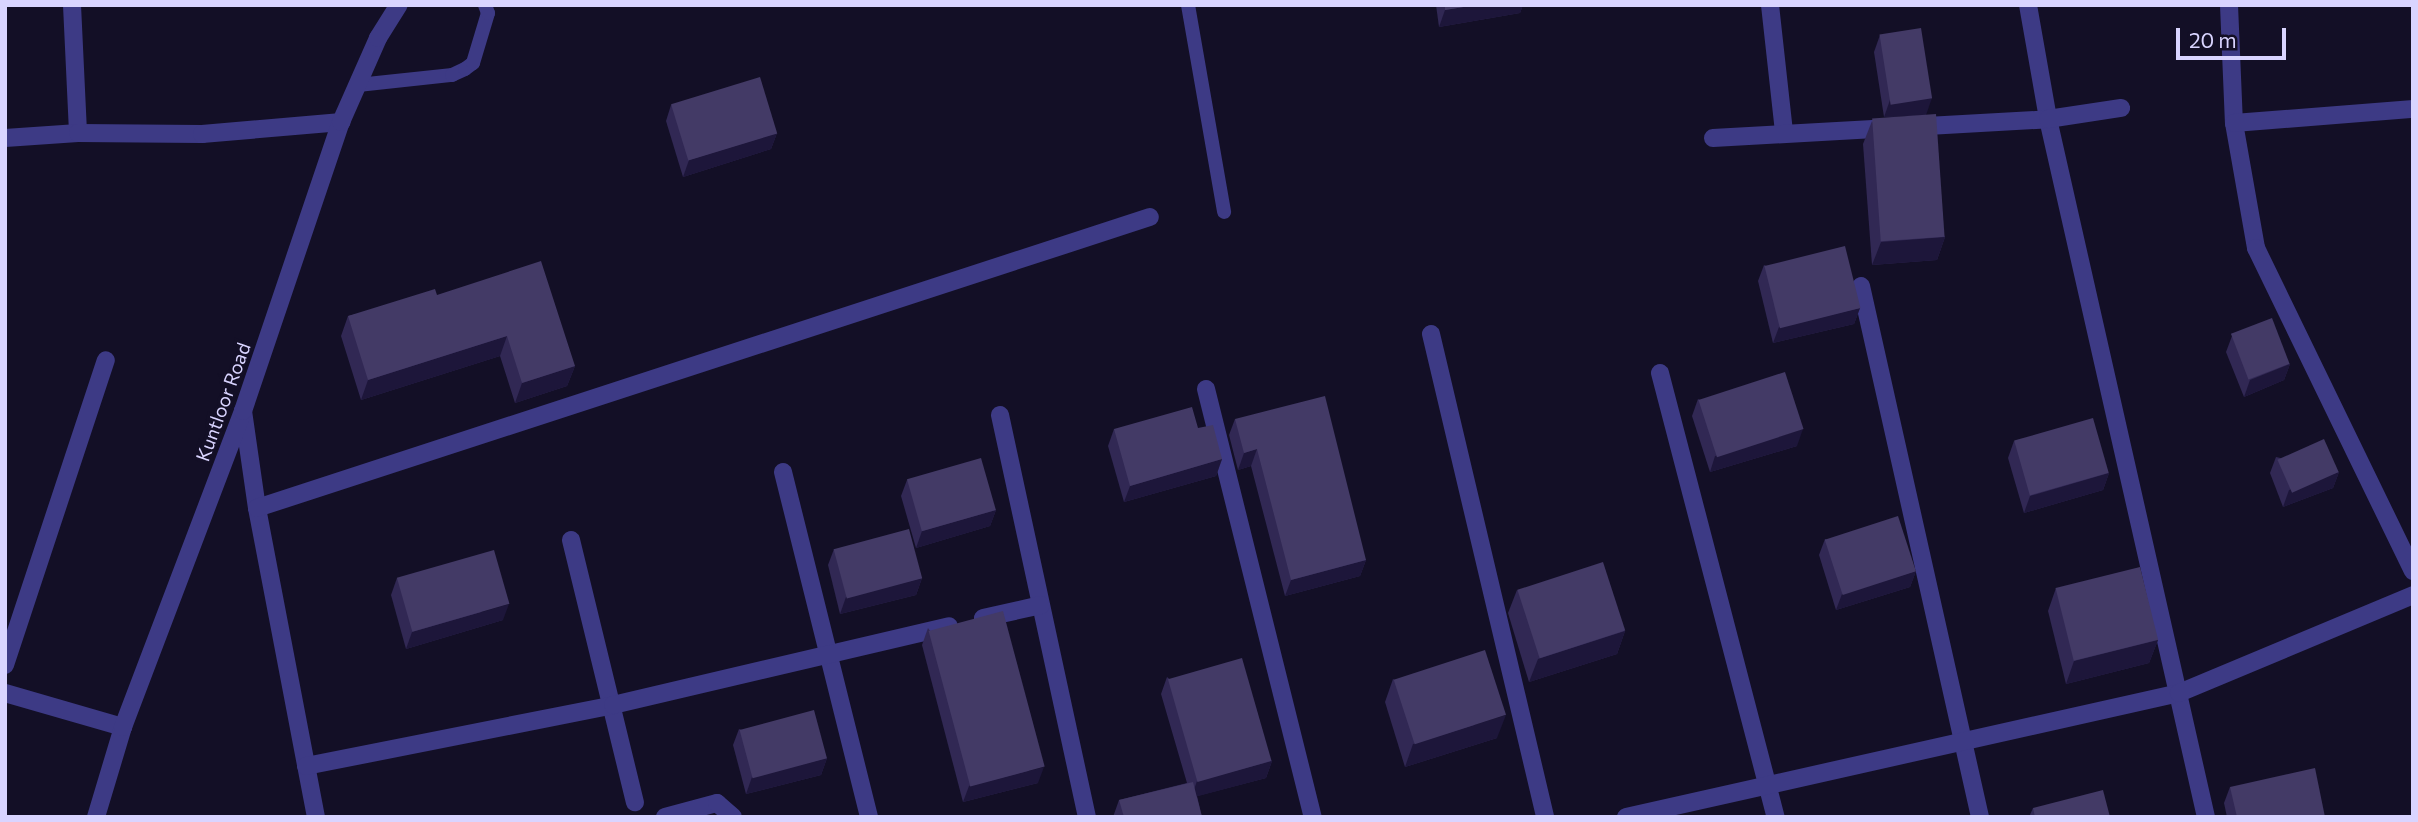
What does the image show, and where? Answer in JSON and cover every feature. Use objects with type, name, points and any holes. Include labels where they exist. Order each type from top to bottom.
[{"type":"street","points":[[72,5],[78,133]]},
{"type":"street","name":"Kuntloor Road","points":[[96,817],[123,727],[243,411],[341,122],[399,5]]},
{"type":"street","points":[[1770,5],[1784,131]]},
{"type":"street","points":[[2028,5],[2048,119],[2206,817]]},
{"type":"street","points":[[2229,5],[2234,123],[2256,248],[2413,571]]},
{"type":"street","points":[[1713,138],[1784,131],[2048,119],[2121,108]]},
{"type":"street","points":[[2234,123],[2413,109]]},
{"type":"street","points":[[5,138],[78,133],[202,134],[341,122]]},
{"type":"street","points":[[257,508],[1150,217]]},
{"type":"street","points":[[1860,286],[1980,817]]},
{"type":"street","points":[[1431,334],[1545,817]]},
{"type":"street","points":[[5,665],[106,360]]},
{"type":"street","points":[[1660,373],[1770,784],[1776,817]]},
{"type":"street","points":[[1206,389],[1313,817]]},
{"type":"street","points":[[243,411],[257,508],[316,817]]},
{"type":"street","points":[[1000,415],[1087,817]]},
{"type":"street","points":[[783,472],[869,817]]},
{"type":"street","points":[[571,540],[635,802]]},
{"type":"street","points":[[1626,817],[2179,693],[2413,595]]},
{"type":"street","points":[[306,766],[613,705],[1041,605]]},
{"type":"street","points":[[5,693],[123,727]]},
{"type":"street","points":[[665,817],[717,803],[733,817]]},
{"type":"lane","points":[[358,85],[453,75],[465,69],[473,63],[488,13],[485,5]]},
{"type":"lane","points":[[1188,5],[1224,212]]},
{"type":"building","points":[[1445,5],[1476,5],[1445,10]]},
{"type":"building","points":[[1921,28],[1932,98],[1891,105],[1880,35]]},
{"type":"building","points":[[760,77],[777,133],[688,161],[671,104]]},
{"type":"building","points":[[1936,114],[1945,237],[1881,241],[1872,118]]},
{"type":"building","points":[[1845,246],[1860,308],[1780,328],[1764,266]]},
{"type":"building","points":[[541,261],[575,366],[522,383],[507,336],[368,380],[348,316],[435,289],[437,295]]},
{"type":"building","points":[[2272,318],[2290,364],[2248,380],[2231,334]]},
{"type":"building","points":[[1785,372],[1804,429],[1717,457],[1698,400]]},
{"type":"building","points":[[1325,396],[1366,560],[1291,580],[1257,449],[1244,453],[1235,419]]},
{"type":"building","points":[[1192,407],[1198,428],[1213,425],[1222,459],[1130,486],[1114,429]]},
{"type":"building","points":[[2093,418],[2109,473],[2030,495],[2014,441]]},
{"type":"building","points":[[2324,439],[2339,472],[2292,493],[2277,460]]},
{"type":"building","points":[[981,458],[996,510],[922,531],[907,479]]},
{"type":"building","points":[[1898,516],[1916,571],[1843,595],[1825,540]]},
{"type":"building","points":[[909,529],[922,578],[847,598],[834,549]]},
{"type":"building","points":[[494,550],[509,604],[412,632],[397,578]]},
{"type":"building","points":[[1603,562],[1625,630],[1540,658],[1517,590]]},
{"type":"building","points":[[2140,567],[2158,640],[2074,661],[2056,588]]},
{"type":"building","points":[[1003,611],[1045,767],[970,786],[929,631]]},
{"type":"building","points":[[1485,650],[1506,715],[1415,744],[1394,680]]},
{"type":"building","points":[[1242,658],[1271,761],[1197,782],[1168,679]]},
{"type":"building","points":[[814,710],[827,758],[753,778],[740,730]]},
{"type":"building","points":[[2315,768],[2325,817],[2237,817],[2230,787]]},
{"type":"building","points":[[1193,782],[1202,817],[1124,817],[1119,800]]},
{"type":"building","points":[[2103,790],[2110,817],[2035,817],[2033,808]]}]
